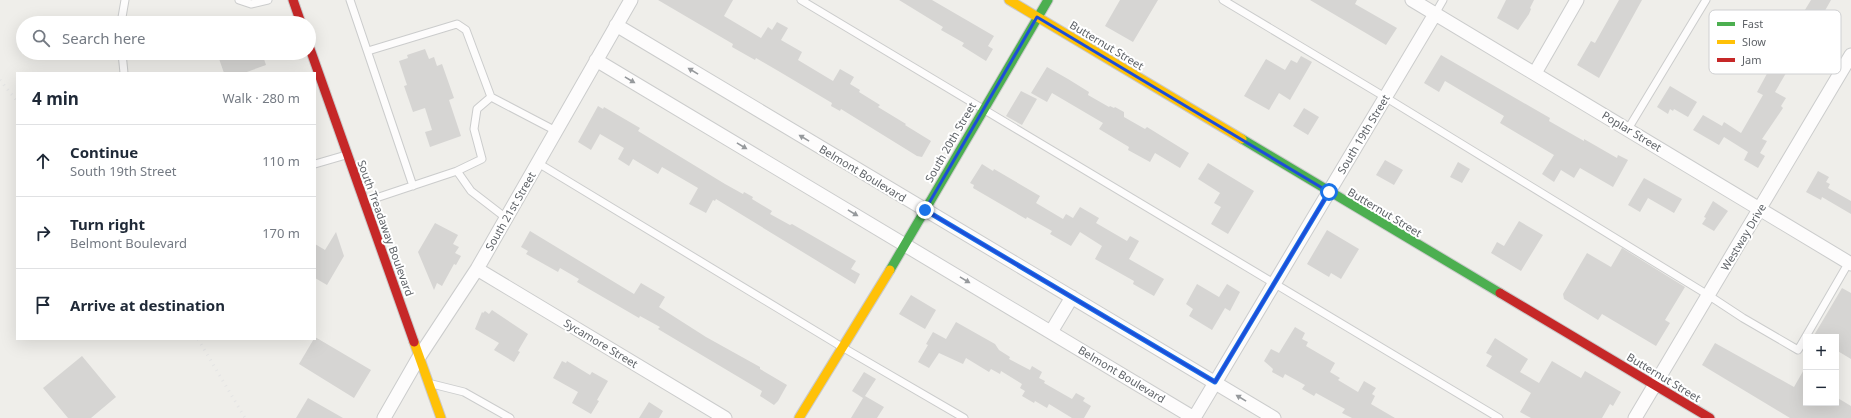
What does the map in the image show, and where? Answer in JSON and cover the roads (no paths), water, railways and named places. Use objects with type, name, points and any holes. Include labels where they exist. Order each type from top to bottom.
[{"type":"street","points":[[293,0],[299,16]]},
{"type":"street","name":"South 21st Street","points":[[384,418],[419,356],[477,269],[631,0]]},
{"type":"street","name":"Butternut Street","points":[[1008,0],[1710,418]]},
{"type":"street","name":"South 20th Street","points":[[799,418],[906,244],[983,109],[1048,0]]},
{"type":"street","name":"Poplar Street","points":[[1412,0],[1850,263]]},
{"type":"street","points":[[1535,73],[1578,0]]},
{"type":"street","name":"South 19th Street","points":[[1194,418],[1435,14]]},
{"type":"street","name":"Belmont Boulevard","points":[[616,26],[1274,418]]},
{"type":"street","name":"South Treadaway Boulevard","points":[[314,60],[441,418]]},
{"type":"street","name":"Belmont Boulevard","points":[[596,60],[906,244],[1194,418]]},
{"type":"street","name":"Westway Drive","points":[[1635,418],[1654,384],[1849,64]]},
{"type":"street","name":"Sycamore Street","points":[[477,269],[725,418]]},
{"type":"street","points":[[1051,332],[1072,297]]},
{"type":"lane","points":[[122,16],[125,0]]},
{"type":"lane","points":[[239,0],[251,4],[268,0]]},
{"type":"lane","points":[[350,0],[413,186]]},
{"type":"lane","points":[[801,0],[1499,418]]},
{"type":"lane","points":[[1223,0],[1385,97],[1743,318],[1798,350],[1850,263]]},
{"type":"lane","points":[[1435,14],[1443,0]]},
{"type":"lane","points":[[1628,129],[1706,0]]},
{"type":"lane","points":[[368,51],[458,24],[466,30],[491,97],[556,131]]},
{"type":"lane","points":[[123,60],[124,72]]},
{"type":"lane","points":[[364,202],[457,171],[482,159],[474,129],[475,122],[478,109],[491,97]]},
{"type":"lane","points":[[316,164],[347,155]]},
{"type":"lane","points":[[538,163],[842,347],[964,418]]},
{"type":"lane","points":[[457,171],[471,191],[506,218]]},
{"type":"lane","points":[[428,383],[464,392],[510,418]]},
{"type":"railway","points":[[0,80],[16,100]]},
{"type":"railway","points":[[199,340],[245,418]]}]
